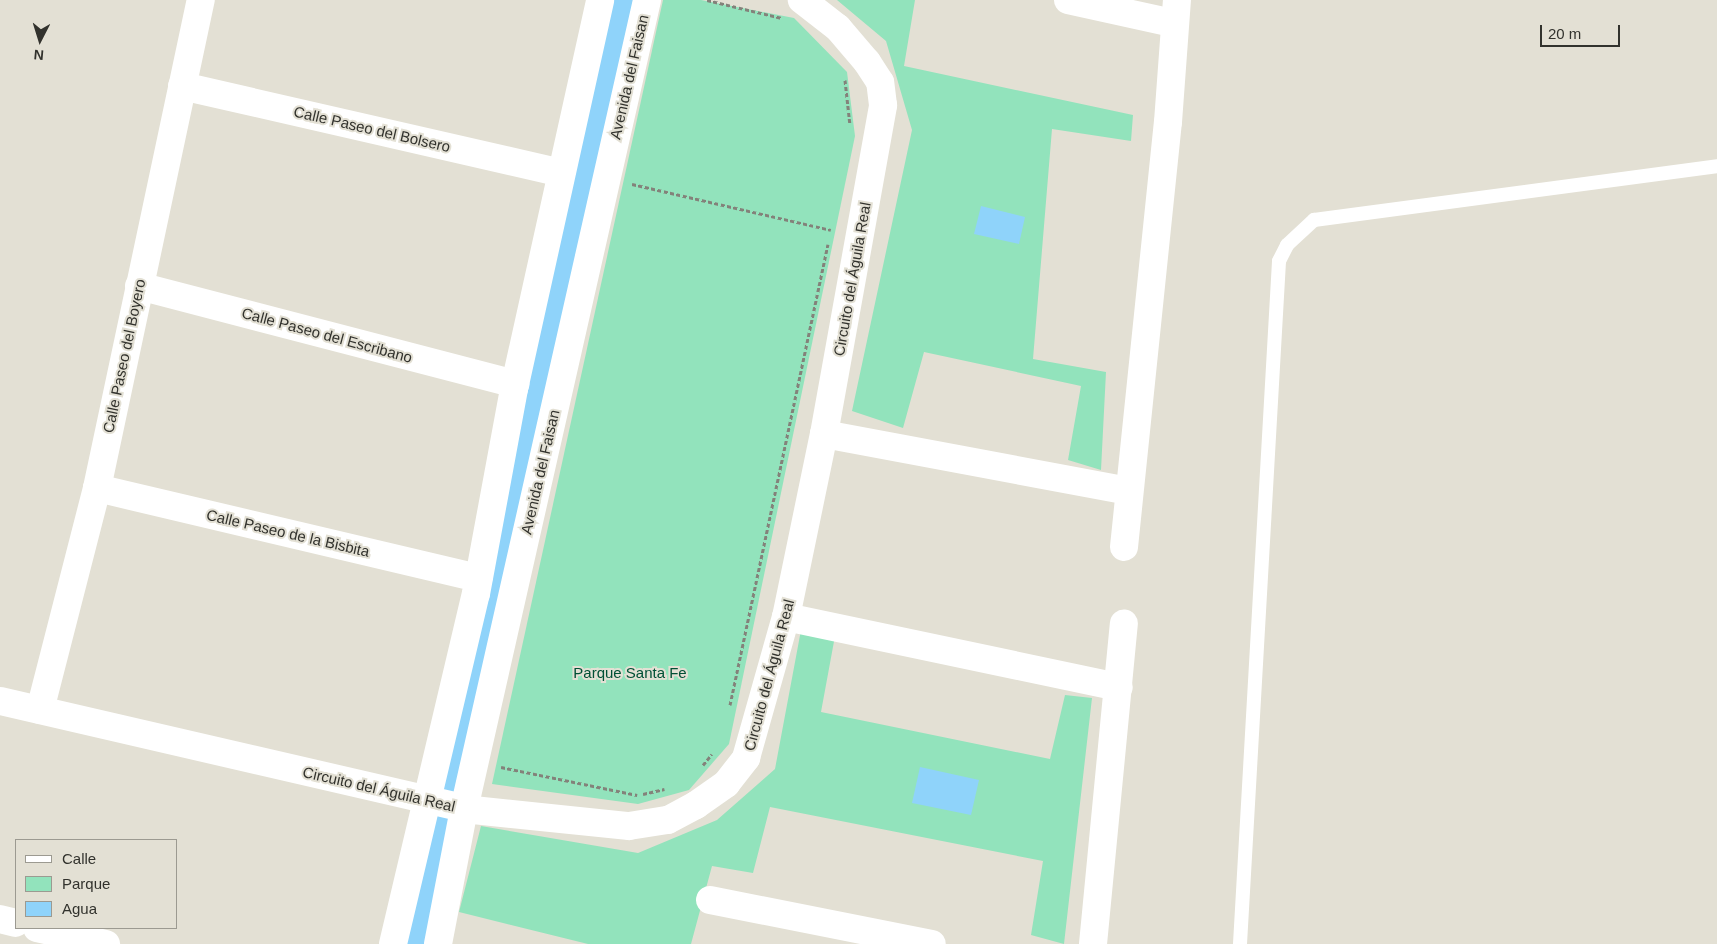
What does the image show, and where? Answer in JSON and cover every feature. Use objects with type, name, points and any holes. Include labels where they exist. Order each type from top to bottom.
[{"type":"street","name":"Calle Paseo del Boyero","points":[[40,710],[97,488],[201,0]]},
{"type":"street","points":[[393,944],[479,578],[515,384],[600,0]]},
{"type":"street","name":"Avenida del Faisan","points":[[438,944],[464,809],[647,0]]},
{"type":"street","points":[[1068,0],[1175,12],[1168,122],[1124,547]]},
{"type":"street","name":"Circuito del Águila Real","points":[[0,701],[464,809],[629,826],[668,820],[696,805],[726,784],[746,758],[786,617],[824,434],[883,105],[880,82],[867,62],[838,28],[793,9]]},
{"type":"street","name":"Calle Paseo del Bolsero","points":[[182,86],[561,172]]},
{"type":"street","name":"Calle Paseo del Escribano","points":[[139,286],[515,384]]},
{"type":"street","points":[[824,434],[1129,491]]},
{"type":"street","name":"Calle Paseo de la Bisbita","points":[[97,488],[479,578]]},
{"type":"street","points":[[786,617],[1119,687]]},
{"type":"street","points":[[1093,944],[1124,623]]},
{"type":"street","points":[[710,900],[932,944]]},
{"type":"street","points":[[0,919],[15,923]]},
{"type":"street","points":[[41,929],[106,944]]},
{"type":"lane","points":[[1240,944],[1279,261],[1288,244],[1314,220],[1717,166]]},
{"type":"path","points":[[707,0],[793,9]]},
{"type":"path","points":[[844,75],[850,127]]},
{"type":"path","points":[[623,182],[831,230]]},
{"type":"path","points":[[729,712],[833,221]]},
{"type":"path","points":[[698,770],[716,748]]},
{"type":"path","points":[[494,766],[636,795],[669,788]]},
{"type":"green space","name":"Parque Santa Fe","points":[[663,0],[701,0],[794,18],[847,72],[855,136],[729,744],[689,790],[638,804],[492,784]]},
{"type":"green space","points":[[837,0],[915,0],[904,66],[1133,115],[1131,141],[1052,129],[1033,359],[1106,372],[1101,470],[1068,460],[1081,386],[924,352],[903,428],[852,411],[912,130],[886,41]]},
{"type":"green space","points":[[801,630],[835,636],[821,712],[1050,759],[1065,695],[1092,698],[1064,944],[1031,935],[1043,861],[770,807],[753,873],[712,866],[691,944],[588,944],[459,912],[481,826],[638,853],[717,820],[775,769]]},
{"type":"water","points":[[981,206],[1025,217],[1019,244],[974,234]]},
{"type":"water","points":[[920,767],[979,780],[971,815],[912,803]]},
{"type":"waterway","points":[[448,783],[619,0]]},
{"type":"waterway","points":[[413,944],[439,825]]}]
